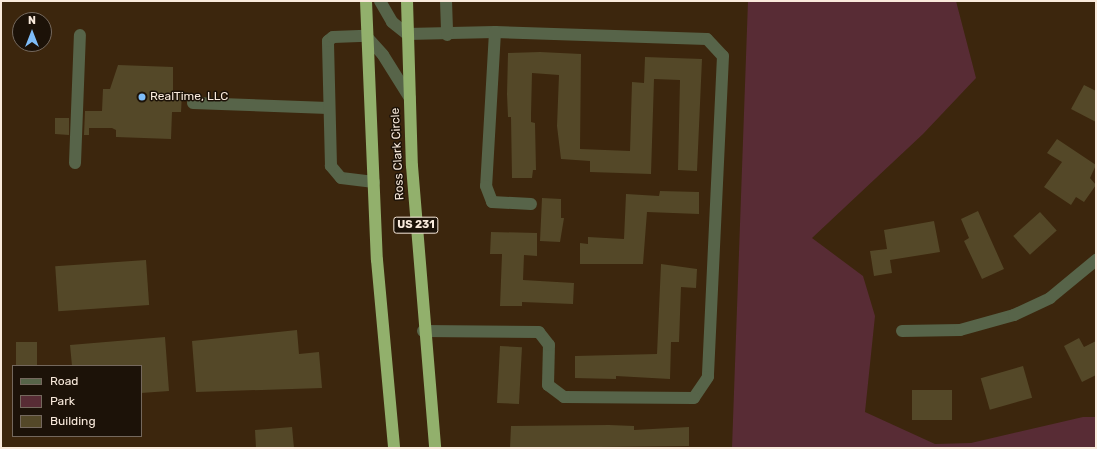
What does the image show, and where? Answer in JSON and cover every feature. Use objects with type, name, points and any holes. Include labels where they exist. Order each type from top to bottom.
[{"type":"highway","name":"US 231","points":[[366,1],[366,36],[374,182],[394,448]]},
{"type":"highway","name":"Ross Clark Circle","points":[[407,1],[410,98],[423,331],[435,448]]},
{"type":"street","points":[[380,1],[392,22],[407,34],[447,35],[495,32],[707,39],[723,56],[708,377],[694,398],[564,397],[548,385],[549,345],[539,332],[423,331]]},
{"type":"street","points":[[446,1],[447,35]]},
{"type":"street","points":[[495,32],[486,186],[492,202],[531,204]]},
{"type":"street","points":[[75,163],[80,35]]},
{"type":"street","points":[[374,182],[336,176],[330,159],[328,41],[333,37],[366,36],[383,55],[410,98]]},
{"type":"street","points":[[193,102],[328,108]]},
{"type":"street","points":[[902,331],[960,330],[1014,315],[1050,298],[1096,260]]},
{"type":"green space","points":[[748,1],[956,1],[976,78],[923,134],[812,238],[863,276],[875,316],[865,412],[935,444],[971,443],[1083,417],[1096,417],[1096,448],[732,448]]},
{"type":"building","points":[[540,52],[581,54],[580,149],[630,151],[632,82],[644,83],[645,57],[702,59],[697,171],[678,170],[680,80],[654,79],[651,174],[590,172],[590,161],[561,159],[557,126],[559,75],[532,73],[531,122],[535,123],[536,170],[533,170],[532,178],[512,178],[511,117],[508,117],[507,94],[508,53]]},
{"type":"building","points":[[118,65],[173,67],[173,94],[182,94],[181,112],[172,112],[171,139],[116,137],[116,130],[112,128],[89,128],[89,135],[84,135],[85,111],[102,111],[103,89],[110,89]]},
{"type":"building","points":[[1084,85],[1096,91],[1096,122],[1071,109]]},
{"type":"building","points":[[55,118],[69,118],[69,135],[55,134]]},
{"type":"building","points":[[1057,139],[1096,165],[1090,178],[1096,185],[1084,202],[1076,197],[1071,205],[1044,187],[1062,162],[1047,153]]},
{"type":"building","points":[[660,191],[699,192],[699,214],[647,212],[643,264],[580,264],[580,243],[588,244],[588,237],[624,239],[626,194],[659,196]]},
{"type":"building","points":[[542,198],[561,199],[561,218],[564,218],[560,242],[540,241]]},
{"type":"building","points":[[978,211],[1004,269],[982,279],[964,241],[969,238],[961,219]]},
{"type":"building","points":[[1040,212],[1057,231],[1030,255],[1013,236]]},
{"type":"building","points":[[934,221],[940,252],[890,260],[892,273],[874,276],[870,251],[887,249],[884,230]]},
{"type":"building","points":[[491,232],[537,233],[537,256],[524,255],[523,280],[574,283],[573,304],[522,302],[522,306],[500,306],[502,254],[490,254]]},
{"type":"building","points":[[146,260],[149,305],[58,311],[55,266]]},
{"type":"building","points":[[661,264],[697,269],[696,288],[681,287],[679,342],[671,342],[670,379],[616,376],[616,379],[575,378],[575,356],[657,354]]},
{"type":"building","points":[[297,330],[299,354],[319,352],[322,388],[196,392],[192,341]]},
{"type":"building","points":[[165,337],[169,391],[142,393],[142,365],[72,365],[70,345]]},
{"type":"building","points":[[1079,338],[1084,347],[1096,341],[1096,375],[1082,382],[1064,346]]},
{"type":"building","points":[[16,342],[37,342],[37,365],[16,365]]},
{"type":"building","points":[[500,346],[522,347],[519,404],[497,403]]},
{"type":"building","points":[[1023,366],[1032,398],[990,410],[981,378]]},
{"type":"building","points":[[912,390],[952,390],[952,420],[912,420]]},
{"type":"building","points":[[511,426],[634,426],[634,430],[689,427],[689,446],[510,448]]},
{"type":"building","points":[[292,427],[294,448],[256,448],[255,430]]},
{"type":"place","name":"RealTime, LLC","points":[[142,97]]}]
